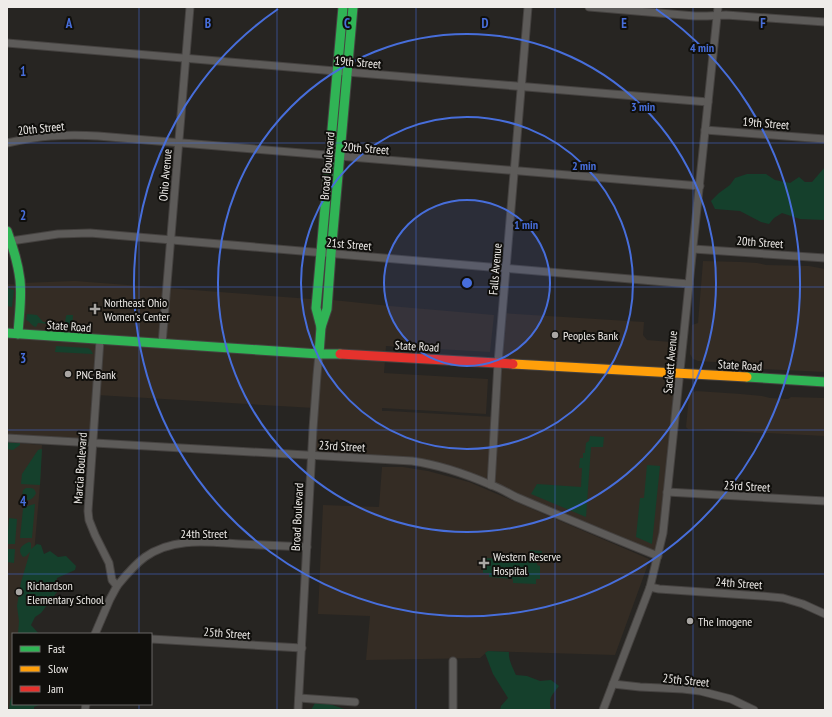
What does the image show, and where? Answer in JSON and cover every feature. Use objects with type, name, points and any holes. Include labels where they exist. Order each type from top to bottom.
[{"type":"main road","name":"Broad Boulevard","points":[[321,326],[316,308],[343,7]]},
{"type":"main road","name":"Broad Boulevard","points":[[319,354],[321,326],[328,309],[331,254],[353,7]]},
{"type":"main road","points":[[7,231],[17,264],[20,280],[18,334]]},
{"type":"main road","name":"State Road","points":[[7,333],[319,354],[345,354],[825,382]]},
{"type":"street","name":"Ohio Avenue","points":[[162,344],[190,7]]},
{"type":"street","name":"Falls Avenue","points":[[491,485],[498,363],[528,7]]},
{"type":"street","points":[[589,7],[695,16],[726,15],[825,22]]},
{"type":"street","name":"Sackett Avenue","points":[[603,710],[650,587],[663,533],[718,7]]},
{"type":"street","name":"19th Street","points":[[7,43],[337,72],[708,102]]},
{"type":"street","name":"19th Street","points":[[705,130],[825,139]]},
{"type":"street","name":"20th Street","points":[[7,143],[50,136],[98,136],[700,186]]},
{"type":"street","name":"21st Street","points":[[9,241],[58,234],[80,233],[689,284]]},
{"type":"street","name":"20th Street","points":[[693,249],[825,258]]},
{"type":"street","name":"Marcia Boulevard","points":[[100,340],[88,511],[96,539],[107,558],[112,580],[117,586]]},
{"type":"street","name":"Broad Boulevard","points":[[298,710],[319,354]]},
{"type":"street","name":"23rd Street","points":[[7,438],[426,463],[448,468],[491,485],[658,556]]},
{"type":"street","name":"23rd Street","points":[[667,492],[825,501]]},
{"type":"street","name":"24th Street","points":[[117,586],[133,566],[146,556],[173,544],[195,542],[307,547]]},
{"type":"street","points":[[95,633],[117,586]]},
{"type":"street","name":"24th Street","points":[[650,587],[659,589],[783,598],[814,608],[825,614]]},
{"type":"street","name":"25th Street","points":[[152,639],[302,648]]},
{"type":"street","points":[[453,661],[453,710]]},
{"type":"street","name":"25th Street","points":[[613,684],[700,691],[731,699],[754,710]]},
{"type":"street","points":[[299,698],[355,702]]},
{"type":"shaded area","points":[[703,261],[809,266],[825,269],[825,372],[762,369],[731,363],[698,361],[693,359],[690,354],[692,325],[698,323]]},
{"type":"shaded area","points":[[75,281],[333,300],[494,315],[490,352],[386,346],[384,373],[488,379],[486,414],[382,408],[382,411],[495,417],[502,313],[644,322],[643,335],[647,340],[683,343],[658,556],[437,465],[312,456],[314,408],[97,395],[93,443],[7,438],[7,284],[20,285],[20,283]]},
{"type":"shaded area","points":[[696,391],[788,399],[791,397],[825,398],[825,436],[688,429],[686,427],[689,396]]},
{"type":"shaded area","name":"Richardson Elementary School","points":[[7,442],[42,445],[27,633],[12,633],[12,705],[21,710],[7,710]]},
{"type":"shaded area","name":"Western Reserve Hospital","points":[[382,467],[403,467],[428,471],[469,482],[649,559],[615,655],[488,651],[480,658],[366,660],[370,616],[318,614],[323,505],[379,507]]},
{"type":"green space","points":[[825,167],[825,220],[800,219],[782,213],[774,218],[769,224],[761,222],[740,211],[715,209],[711,201],[730,185],[735,178],[747,174],[766,174],[775,180],[790,183],[799,177],[805,182],[812,182]]},
{"type":"green space","points":[[7,288],[14,290],[12,307],[7,306]]},
{"type":"green space","points":[[27,314],[37,315],[43,322],[65,323],[67,315],[73,315],[72,329],[51,328],[49,324],[38,323],[36,327],[26,320]]},
{"type":"green space","points":[[56,346],[88,348],[93,354],[55,352]]},
{"type":"green space","points":[[590,436],[604,437],[603,447],[591,447],[586,517],[531,494],[537,484],[581,487],[582,468],[579,468],[580,458],[583,458],[586,443],[589,441]]},
{"type":"green space","points":[[7,442],[20,443],[20,445],[13,450],[7,449]]},
{"type":"green space","points":[[42,449],[40,485],[21,484],[22,474],[38,450]]},
{"type":"green space","points":[[647,465],[660,466],[652,544],[636,537],[640,498],[644,498]]},
{"type":"green space","points":[[26,488],[34,489],[36,493],[34,497],[29,500],[24,499],[22,494],[23,490]]},
{"type":"green space","points":[[35,504],[32,538],[20,538],[23,509],[27,506]]},
{"type":"green space","points":[[9,518],[17,519],[15,544],[7,544]]},
{"type":"green space","points":[[29,542],[31,543],[31,549],[37,544],[41,545],[44,554],[50,551],[58,557],[66,556],[76,566],[75,570],[57,578],[57,592],[41,613],[35,617],[31,625],[38,633],[18,633],[19,621],[17,606],[21,582],[30,552],[23,557],[20,550]]},
{"type":"green space","points":[[7,549],[15,549],[14,563],[7,562]]},
{"type":"green space","points":[[530,550],[542,551],[541,560],[537,560],[537,565],[540,566],[540,579],[536,579],[536,584],[513,583],[513,579],[489,577],[489,573],[483,573],[483,558],[529,560]]},
{"type":"green space","points":[[488,651],[509,652],[510,661],[516,675],[527,676],[540,681],[551,680],[559,686],[550,700],[551,710],[500,710],[501,706],[508,698],[493,674],[485,653]]},
{"type":"green space","points":[[12,695],[12,705],[39,705],[34,707],[34,710],[9,710]]},
{"type":"green space","points":[[324,702],[347,710],[311,710],[315,703]]},
{"type":"traffic: fast","points":[[321,327],[316,308],[343,7]]},
{"type":"traffic: fast","points":[[319,354],[321,327],[327,309],[353,7]]},
{"type":"traffic: fast","points":[[7,231],[15,255],[21,287],[18,334]]},
{"type":"traffic: fast","points":[[7,333],[319,354],[340,354]]},
{"type":"traffic: fast","points":[[747,377],[825,382]]},
{"type":"traffic: slow","points":[[513,364],[747,377]]},
{"type":"traffic: jam","points":[[340,354],[513,364]]},
{"type":"place","name":"Northeast Ohio Women's Center","points":[[95,309]]},
{"type":"place","name":"Peoples Bank","points":[[555,335]]},
{"type":"place","name":"PNC Bank","points":[[68,374]]},
{"type":"place","name":"Western Reserve Hospital","points":[[484,563]]},
{"type":"place","name":"Richardson Elementary School","points":[[19,592]]},
{"type":"place","name":"The Imogene","points":[[690,621]]}]
